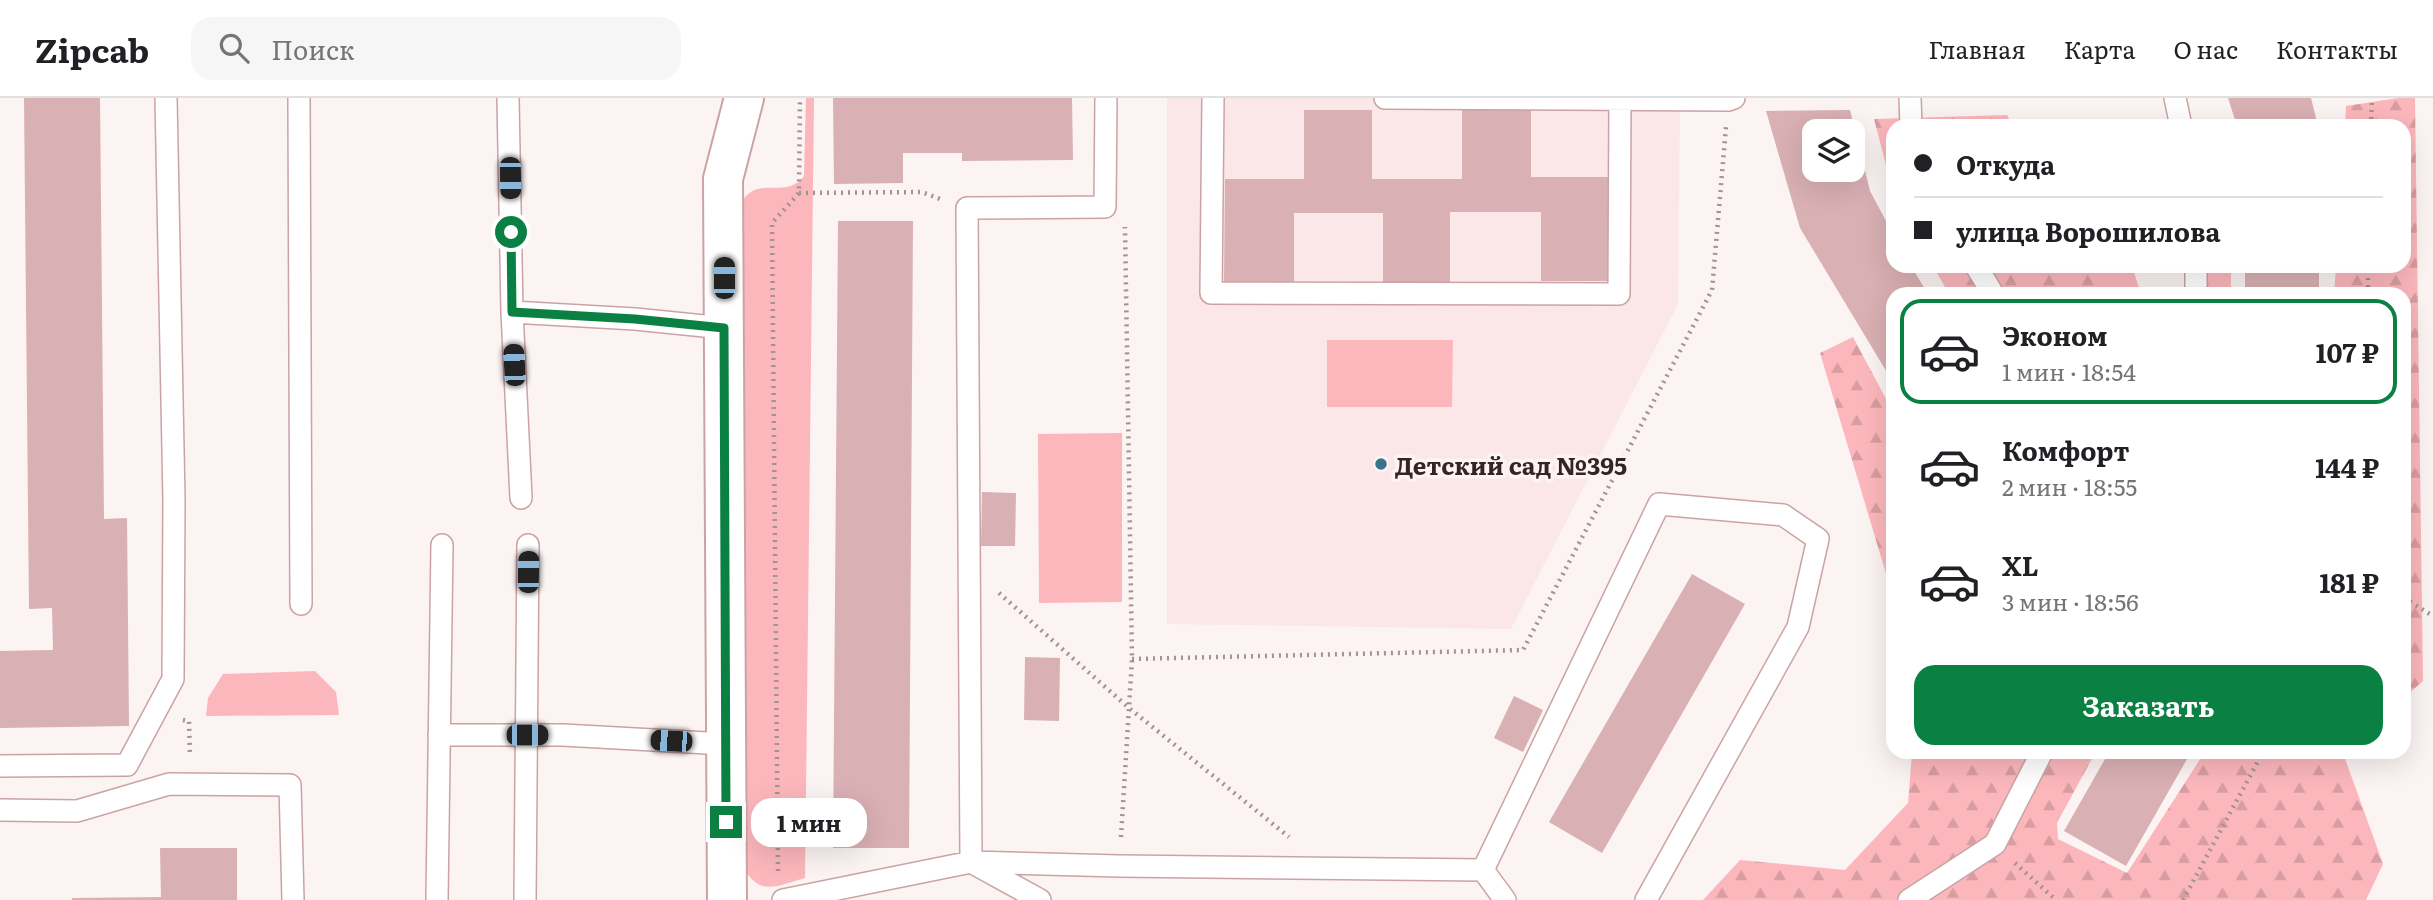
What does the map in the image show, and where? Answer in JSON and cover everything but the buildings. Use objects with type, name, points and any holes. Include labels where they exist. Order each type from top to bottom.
[{"type":"street","points":[[727,900],[723,179],[744,98]]},
{"type":"lane","points":[[0,766],[127,765],[173,680],[174,500],[166,98]]},
{"type":"lane","points":[[299,98],[300,604]]},
{"type":"lane","points":[[508,98],[512,312],[521,498]]},
{"type":"lane","points":[[971,862],[967,208],[1105,207],[1106,98]]},
{"type":"lane","points":[[1213,98],[1211,293],[1619,294],[1620,99]]},
{"type":"lane","points":[[1385,98],[1731,99]]},
{"type":"lane","points":[[1910,98],[1911,119]]},
{"type":"lane","points":[[2175,98],[2180,119]]},
{"type":"lane","points":[[512,312],[635,319],[724,328]]},
{"type":"lane","points":[[1483,870],[1658,504],[1783,515],[1818,539],[1798,627],[1646,900]]},
{"type":"lane","points":[[437,900],[442,545]]},
{"type":"lane","points":[[525,900],[528,545]]},
{"type":"lane","points":[[439,735],[527,735],[725,744]]},
{"type":"lane","points":[[1909,900],[1995,844],[2038,759]]},
{"type":"lane","points":[[0,810],[77,811],[169,785],[290,785],[293,900]]},
{"type":"lane","points":[[971,862],[1040,900]]},
{"type":"lane","points":[[783,900],[971,862],[1483,870]]},
{"type":"lane","points":[[1483,870],[1505,900]]},
{"type":"path","points":[[778,873],[772,223],[799,193],[800,98]]},
{"type":"path","points":[[2371,119],[2372,98]]},
{"type":"path","points":[[1132,659],[1523,650],[1712,290],[1731,99]]},
{"type":"path","points":[[799,193],[922,192],[967,208]]},
{"type":"path","points":[[1119,866],[1132,659],[1124,253],[1126,214]]},
{"type":"path","points":[[969,567],[1129,708],[1328,868]]},
{"type":"path","points":[[2411,602],[2433,616]]},
{"type":"path","points":[[177,718],[188,721],[192,785]]},
{"type":"path","points":[[2183,900],[2259,759]]},
{"type":"path","points":[[1995,844],[2056,900]]},
{"type":"shaded area","name":"Детский сад №395","points":[[1167,98],[1680,98],[1678,304],[1511,629],[1167,624]]},
{"type":"green space","points":[[806,98],[814,98],[805,878],[771,887],[757,884],[745,870],[741,203],[753,191],[788,187],[804,176]]},
{"type":"green space","points":[[2415,98],[2423,681],[2411,692],[2411,287],[2334,287],[2336,273],[2411,273],[2411,119],[2345,119],[2346,106]]},
{"type":"green space","points":[[2007,115],[2009,119],[1886,119],[1886,165],[1874,119]]},
{"type":"green space","points":[[1937,273],[2097,273],[2105,287],[1945,287]]},
{"type":"green space","points":[[2069,273],[2134,273],[2139,287],[2076,287]]},
{"type":"green space","points":[[2207,273],[2231,273],[2231,287],[2208,287]]},
{"type":"green space","points":[[1853,337],[1886,399],[1886,574],[1820,353]]},
{"type":"green space","points":[[1327,340],[1453,340],[1452,407],[1327,407]]},
{"type":"green space","points":[[1122,433],[1122,602],[1039,603],[1038,434]]},
{"type":"green space","points":[[315,671],[336,692],[339,715],[206,716],[208,698],[223,674]]},
{"type":"green space","points":[[1912,759],[2092,759],[2057,823],[2058,839],[2127,873],[2200,759],[2345,759],[2383,864],[2366,900],[1703,900],[1740,860],[1845,870],[1908,803]]},
{"type":"place","name":"Детский сад №395","points":[[1381,464]]},
{"type":"route","points":[[511,232],[512,312],[635,319],[724,328],[726,822]]}]
